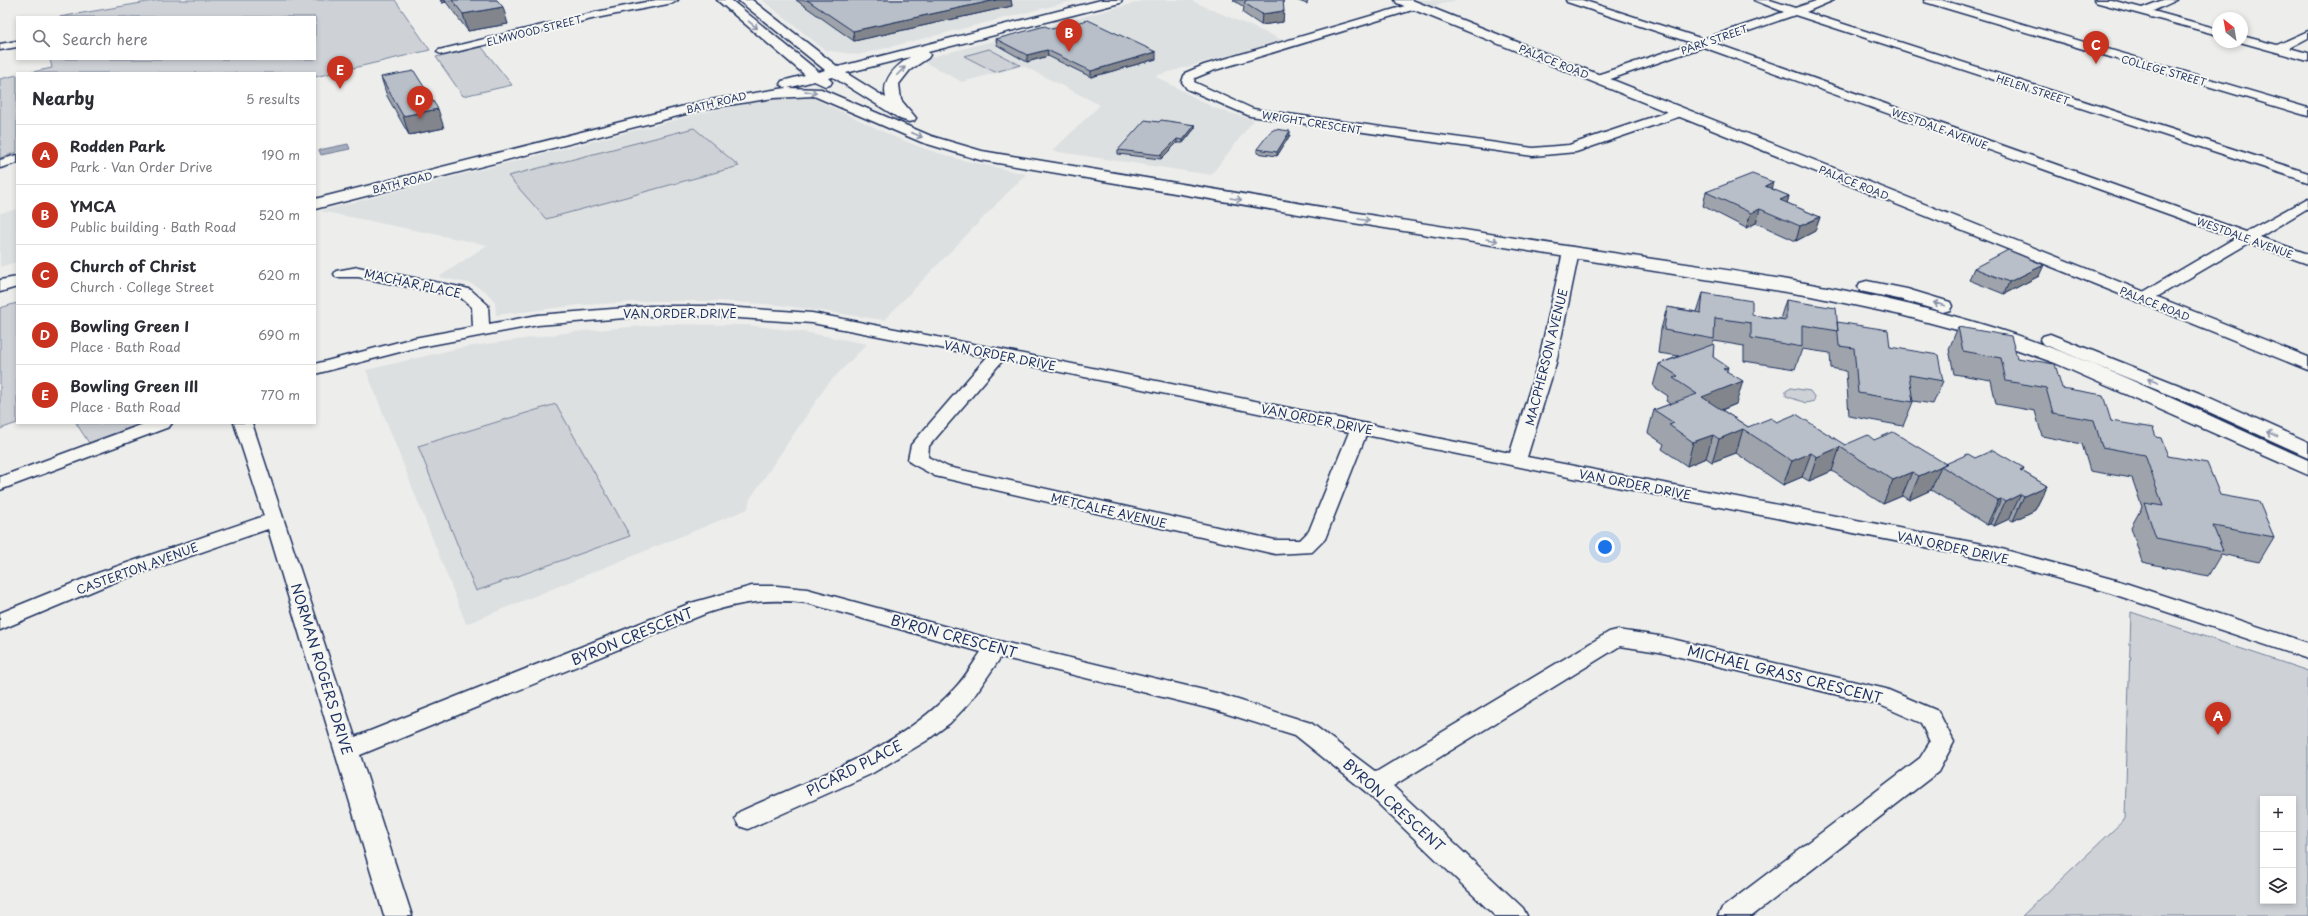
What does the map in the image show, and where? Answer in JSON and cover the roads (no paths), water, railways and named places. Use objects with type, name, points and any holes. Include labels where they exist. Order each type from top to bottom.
[{"type":"main road","points":[[723,0],[812,74],[881,119]]},
{"type":"main road","points":[[744,0],[833,69],[906,117],[992,147],[1063,161],[1796,273],[1907,295],[1988,319],[2085,353],[2308,450]]},
{"type":"main road","name":"BATH ROAD","points":[[833,69],[1083,0]]},
{"type":"main road","name":"BATH ROAD","points":[[316,194],[833,69],[950,43],[1116,0]]},
{"type":"main road","name":"PALACE ROAD","points":[[1401,0],[2308,364]]},
{"type":"main road","points":[[906,117],[893,97],[891,84],[899,72],[915,60],[950,43]]},
{"type":"main road","name":"BATH ROAD","points":[[316,204],[704,105],[812,74]]},
{"type":"main road","points":[[704,105],[772,92],[799,90],[816,92],[831,97],[926,139],[980,155],[1322,214],[1811,290],[1983,331],[2062,359],[2308,468]]},
{"type":"main road","points":[[1529,231],[1556,242],[1571,252],[1592,246],[1631,247]]},
{"type":"main road","points":[[0,275],[16,270]]},
{"type":"main road","points":[[0,286],[16,282]]},
{"type":"street","name":"ELMWOOD STREET","points":[[443,52],[596,15],[673,0]]},
{"type":"street","name":"WESTDALE AVENUE","points":[[1571,0],[1703,43],[2308,259]]},
{"type":"street","name":"HELEN STREET","points":[[1759,0],[2308,178]]},
{"type":"street","name":"PARK STREET","points":[[1598,79],[1829,0]]},
{"type":"street","name":"COLLEGE STREET","points":[[1929,0],[2308,112]]},
{"type":"street","points":[[2099,0],[2212,30]]},
{"type":"street","points":[[2142,12],[2172,0]]},
{"type":"street","name":"WRIGHT CRESCENT","points":[[1415,6],[1201,70],[1189,76],[1188,82],[1191,86],[1227,104],[1250,112],[1533,152],[1571,149],[1680,112]]},
{"type":"street","points":[[2278,49],[2308,34]]},
{"type":"street","points":[[2248,41],[2308,57]]},
{"type":"street","points":[[0,47],[16,44]]},
{"type":"street","points":[[0,164],[16,159]]},
{"type":"street","points":[[2144,298],[2308,202]]},
{"type":"street","name":"MACPHERSON AVENUE","points":[[1517,460],[1547,363],[1571,252]]},
{"type":"street","name":"MACHAR PLACE","points":[[342,274],[358,272],[465,293],[480,305],[481,330]]},
{"type":"street","name":"VAN ORDER DRIVE","points":[[316,369],[414,343],[538,320],[650,311],[709,311],[812,318],[999,354],[1517,460],[1987,552],[2111,586],[2308,651]]},
{"type":"street","name":"METCALFE AVENUE","points":[[999,354],[920,446],[918,459],[942,472],[1275,547],[1305,547],[1318,534],[1360,428]]},
{"type":"street","points":[[0,484],[160,424]]},
{"type":"street","name":"NORMAN ROGERS DRIVE","points":[[243,424],[348,750],[398,916]]},
{"type":"street","name":"CASTERTON AVENUE","points":[[0,622],[104,578],[275,519]]},
{"type":"street","name":"BYRON CRESCENT","points":[[348,750],[699,608],[733,596],[758,592],[779,592],[807,596],[995,648],[1216,702],[1303,729],[1375,784],[1512,916]]},
{"type":"street","name":"MICHAEL GRASS CRESCENT","points":[[1375,784],[1617,638],[1659,644],[1886,698],[1930,717],[1942,742],[1929,765],[1732,916]]},
{"type":"street","name":"PICARD PLACE","points":[[748,819],[890,752],[933,723],[963,696],[995,648]]},
{"type":"water","points":[[348,144],[350,149],[321,155],[319,150]]},
{"type":"place","name":"YMCA","points":[[1069,52]]},
{"type":"place","name":"Church of Christ","points":[[2096,64]]},
{"type":"place","name":"Bowling Green III","points":[[340,89]]},
{"type":"place","name":"Bowling Green I","points":[[420,119]]},
{"type":"place","name":"Rodden Park","points":[[2218,735]]}]
